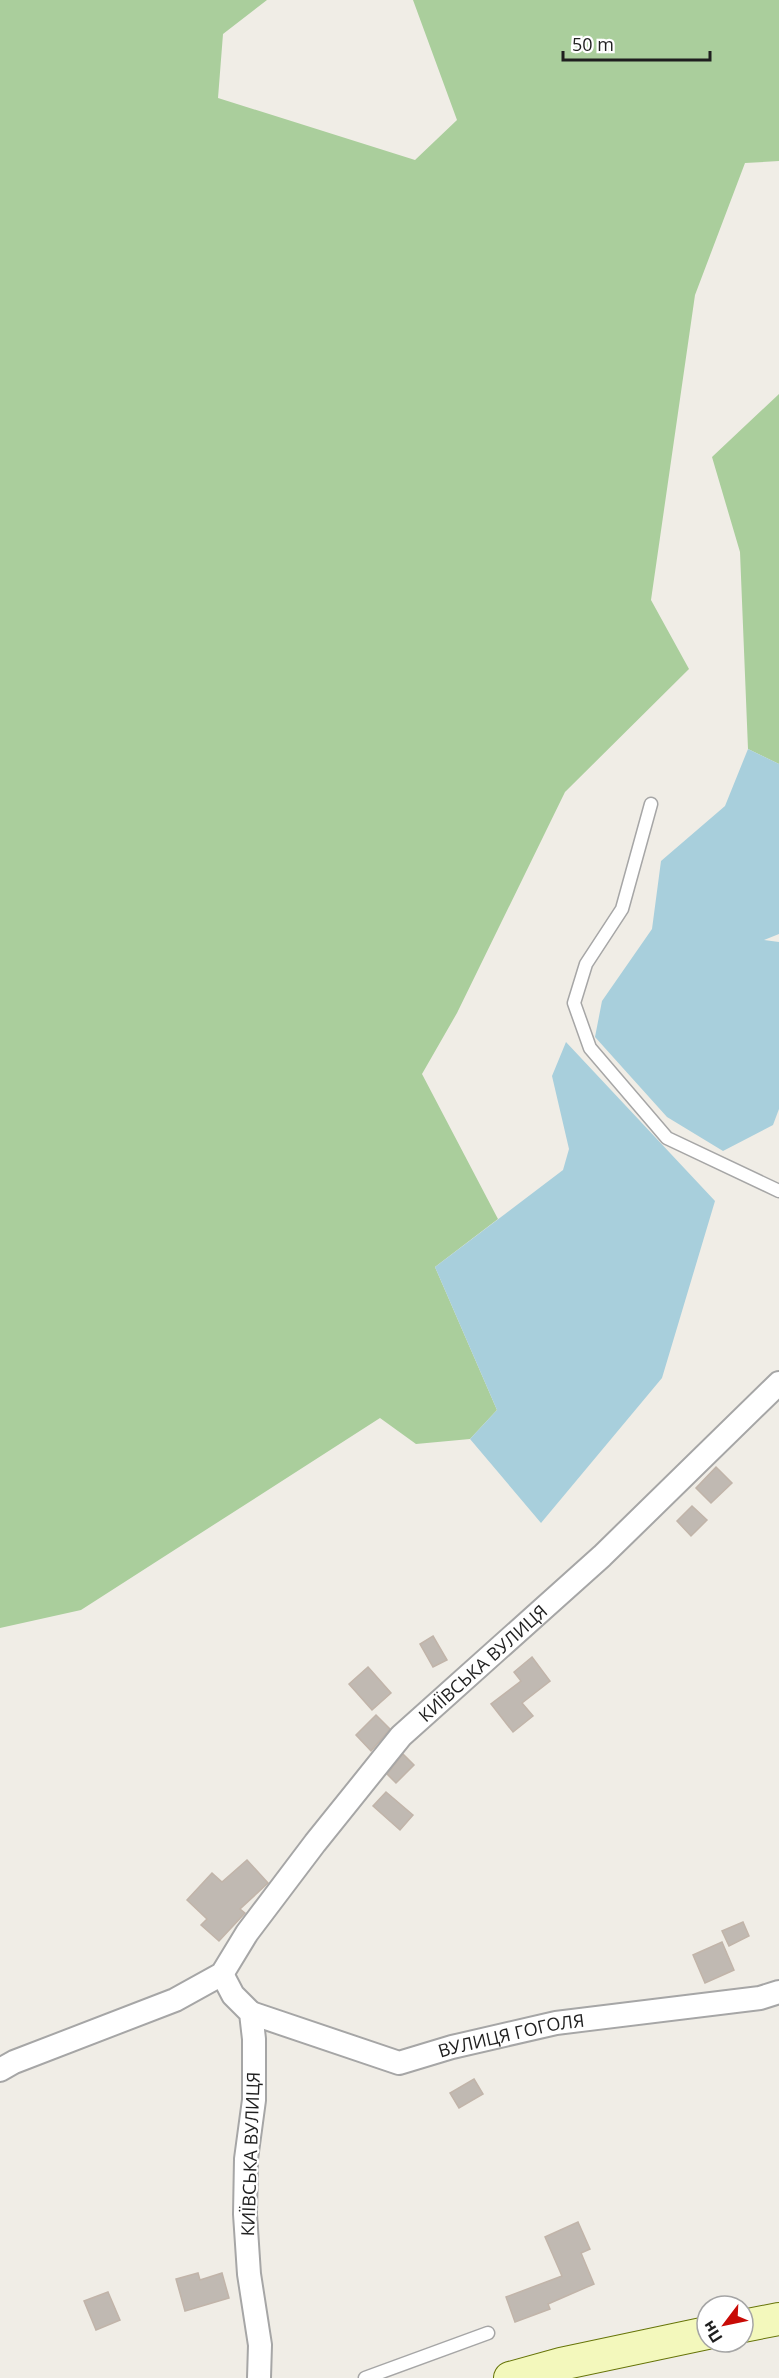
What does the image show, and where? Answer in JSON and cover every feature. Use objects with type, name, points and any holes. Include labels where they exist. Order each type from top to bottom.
[{"type":"street","name":"КИЇВСЬКА ВУЛИЦЯ","points":[[0,2070],[14,2062],[175,2000],[222,1974],[247,1933],[315,1843],[401,1736],[602,1556],[779,1383]]},
{"type":"street","points":[[222,1974],[233,1995],[251,2013]]},
{"type":"street","name":"ВУЛИЦЯ ГОГОЛЯ","points":[[251,2013],[399,2063],[452,2047],[555,2023],[760,1998],[779,1992]]},
{"type":"street","name":"КИЇВСЬКА ВУЛИЦЯ","points":[[251,2013],[254,2100],[246,2159],[245,2214],[249,2274],[260,2345],[259,2378]]},
{"type":"street","points":[[755,2324],[779,2319]]},
{"type":"street","points":[[510,2378],[561,2364],[695,2336]]},
{"type":"lane","points":[[651,804],[622,909],[586,964],[574,1003],[590,1048],[667,1138],[779,1191]]},
{"type":"lane","points":[[364,2378],[488,2333]]},
{"type":"green space","points":[[0,0],[267,0],[223,34],[218,98],[415,160],[457,120],[413,0],[779,0],[779,161],[745,163],[695,295],[651,600],[689,669],[565,792],[457,1013],[422,1074],[498,1219],[435,1267],[497,1410],[470,1439],[416,1444],[380,1418],[81,1610],[0,1628]]},
{"type":"green space","points":[[779,394],[779,764],[748,749],[740,552],[712,457]]},
{"type":"water","points":[[748,749],[779,764],[779,934],[764,940],[779,942],[779,1109],[773,1125],[723,1151],[667,1117],[595,1037],[602,1001],[652,929],[661,861],[725,806]]},
{"type":"water","points":[[566,1042],[715,1201],[662,1378],[541,1523],[470,1439],[497,1410],[435,1267],[563,1170],[569,1149],[552,1076]]},
{"type":"building","points":[[716,1467],[732,1483],[711,1503],[696,1488]]},
{"type":"building","points":[[692,1506],[707,1520],[691,1536],[677,1521]]},
{"type":"building","points":[[433,1636],[447,1660],[433,1667],[420,1644]]},
{"type":"building","points":[[532,1657],[550,1681],[522,1703],[533,1716],[513,1732],[491,1704],[521,1681],[514,1672]]},
{"type":"building","points":[[368,1667],[391,1693],[372,1710],[349,1684]]},
{"type":"building","points":[[376,1715],[390,1729],[371,1751],[356,1735]]},
{"type":"building","points":[[403,1754],[414,1765],[396,1783],[387,1774]]},
{"type":"building","points":[[386,1792],[413,1815],[400,1830],[373,1806]]},
{"type":"building","points":[[247,1860],[268,1883],[240,1909],[245,1913],[219,1941],[201,1925],[207,1919],[187,1900],[212,1873],[222,1882]]},
{"type":"building","points":[[743,1922],[749,1936],[729,1946],[722,1931]]},
{"type":"building","points":[[722,1942],[734,1970],[705,1983],[693,1955]]},
{"type":"building","points":[[474,2079],[483,2094],[459,2108],[450,2093]]},
{"type":"building","points":[[578,2222],[590,2249],[581,2253],[594,2284],[548,2304],[550,2309],[515,2322],[506,2297],[562,2276],[545,2237]]},
{"type":"building","points":[[198,2273],[200,2280],[222,2273],[229,2298],[185,2311],[176,2279]]},
{"type":"building","points":[[108,2292],[120,2320],[96,2330],[84,2301]]}]
